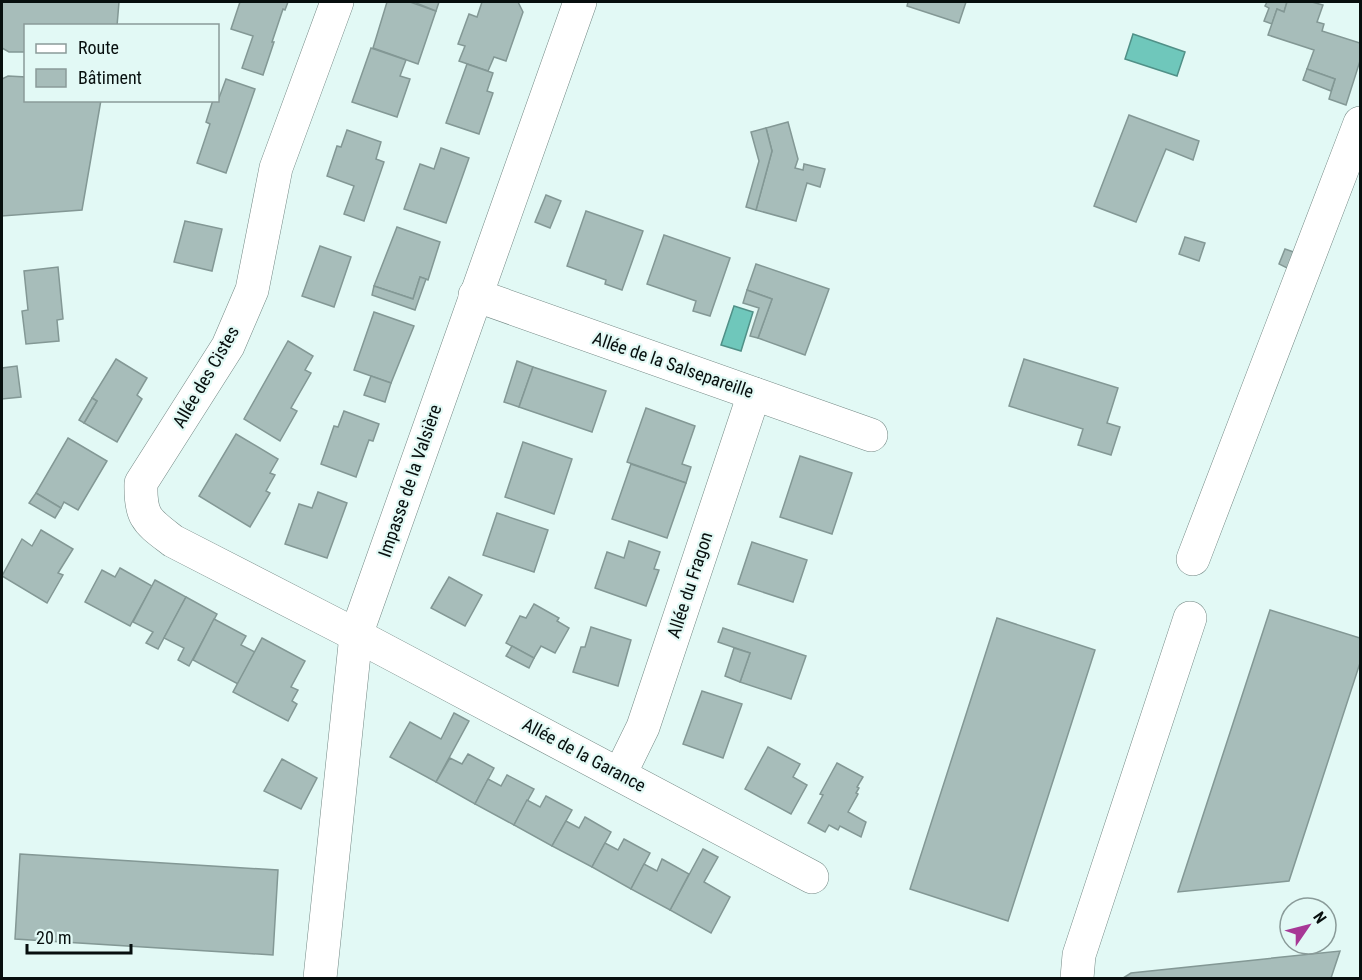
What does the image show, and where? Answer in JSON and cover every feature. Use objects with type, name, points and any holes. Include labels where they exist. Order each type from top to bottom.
[{"type":"street","name":"Allée des Cistes","points":[[338,2],[276,168],[252,290],[228,346],[141,483],[141,505],[150,523],[173,541],[356,634]]},
{"type":"street","name":"Impasse de la Valsière","points":[[320,978],[356,634],[580,2]]},
{"type":"street","points":[[1193,559],[1360,123]]},
{"type":"street","name":"Allée de la Salsepareille","points":[[475,295],[871,435]]},
{"type":"street","name":"Allée du Fragon","points":[[620,774],[643,727],[754,394]]},
{"type":"street","points":[[1077,978],[1079,955],[1190,618]]},
{"type":"street","name":"Allée de la Garance","points":[[356,634],[812,877]]},
{"type":"shaded area","points":[[1133,34],[1185,52],[1177,76],[1125,59]]},
{"type":"shaded area","points":[[734,306],[753,312],[741,351],[721,345]]},
{"type":"building","points":[[2,2],[119,2],[117,24],[24,24],[24,52],[9,52],[2,48]]},
{"type":"building","points":[[240,2],[288,2],[285,10],[283,9],[263,75],[242,68],[253,36],[231,29]]},
{"type":"building","points":[[387,2],[410,2],[436,11],[418,64],[373,48]]},
{"type":"building","points":[[416,2],[439,2],[436,11]]},
{"type":"building","points":[[482,2],[518,2],[523,12],[506,61],[494,57],[488,71],[459,61],[465,46],[458,44],[469,14],[477,17]]},
{"type":"building","points":[[908,2],[966,2],[959,23],[907,6]]},
{"type":"building","points":[[1267,2],[1287,2],[1284,12],[1277,9],[1272,24],[1264,21],[1269,8],[1265,6]]},
{"type":"building","points":[[1287,2],[1312,2],[1323,5],[1317,22],[1324,24],[1322,31],[1360,43],[1360,61],[1346,105],[1329,99],[1335,79],[1307,69],[1314,50],[1268,35],[1277,9],[1284,12]]},
{"type":"building","points":[[371,48],[406,60],[400,76],[410,79],[397,117],[352,102]]},
{"type":"building","points":[[467,64],[493,73],[487,91],[493,93],[479,134],[446,123]]},
{"type":"building","points":[[1307,69],[1335,79],[1331,91],[1303,80]]},
{"type":"building","points":[[8,76],[24,77],[24,102],[101,102],[82,210],[2,216],[2,79]]},
{"type":"building","points":[[226,79],[255,89],[226,173],[197,163],[210,124],[206,122],[212,102],[219,102]]},
{"type":"building","points":[[1129,115],[1199,141],[1193,160],[1166,149],[1136,222],[1094,206]]},
{"type":"building","points":[[788,122],[798,159],[795,168],[803,170],[804,164],[825,169],[820,187],[807,183],[796,221],[756,210],[772,151],[766,128]]},
{"type":"building","points":[[766,128],[772,151],[756,210],[746,207],[759,161],[751,132]]},
{"type":"building","points":[[347,130],[381,142],[376,159],[384,162],[364,221],[344,214],[354,186],[327,176],[337,146],[341,147]]},
{"type":"building","points":[[441,148],[469,158],[446,223],[404,209],[420,164],[434,169]]},
{"type":"building","points":[[546,195],[561,201],[550,228],[535,222]]},
{"type":"building","points":[[586,211],[643,231],[622,290],[605,284],[606,280],[567,266]]},
{"type":"building","points":[[185,221],[222,229],[212,271],[174,262]]},
{"type":"building","points":[[397,227],[440,242],[428,280],[420,277],[413,299],[374,286]]},
{"type":"building","points":[[664,235],[730,258],[710,316],[693,311],[696,301],[647,284]]},
{"type":"building","points":[[1185,237],[1205,243],[1199,261],[1179,254]]},
{"type":"building","points":[[320,246],[351,257],[334,307],[302,296]]},
{"type":"building","points":[[1285,249],[1305,256],[1287,268],[1279,264]]},
{"type":"building","points":[[756,264],[829,289],[805,355],[758,338],[772,299],[747,290]]},
{"type":"building","points":[[58,267],[63,319],[57,320],[59,341],[26,344],[22,311],[28,310],[24,271]]},
{"type":"building","points":[[420,277],[426,279],[415,310],[372,295],[374,286],[413,299]]},
{"type":"building","points":[[747,290],[772,299],[758,338],[750,336],[759,308],[743,303]]},
{"type":"building","points":[[374,312],[414,326],[391,383],[354,370]]},
{"type":"building","points":[[288,341],[313,356],[305,370],[311,373],[291,408],[297,411],[280,441],[244,419]]},
{"type":"building","points":[[116,359],[147,378],[137,395],[142,399],[117,442],[84,423],[97,401],[92,398]]},
{"type":"building","points":[[1024,359],[1118,388],[1107,423],[1120,427],[1111,455],[1078,445],[1083,429],[1009,406]]},
{"type":"building","points":[[517,361],[533,367],[519,407],[504,402]]},
{"type":"building","points":[[17,366],[21,397],[2,399],[2,368]]},
{"type":"building","points":[[533,367],[606,391],[592,432],[519,407]]},
{"type":"building","points":[[371,376],[391,383],[385,402],[364,395]]},
{"type":"building","points":[[92,398],[97,401],[84,423],[79,420]]},
{"type":"building","points":[[646,408],[695,426],[682,464],[691,467],[686,483],[627,462]]},
{"type":"building","points":[[344,411],[379,424],[373,441],[369,440],[356,477],[321,464],[334,426],[338,427]]},
{"type":"building","points":[[236,434],[278,459],[270,473],[275,475],[266,491],[270,493],[250,527],[199,496]]},
{"type":"building","points":[[68,438],[107,461],[78,510],[64,502],[61,508],[36,493]]},
{"type":"building","points":[[523,442],[572,459],[554,514],[505,497]]},
{"type":"building","points":[[800,456],[852,473],[832,534],[780,517]]},
{"type":"building","points":[[631,464],[686,483],[667,538],[612,519]]},
{"type":"building","points":[[318,492],[347,503],[327,558],[285,544],[299,504],[312,508]]},
{"type":"building","points":[[36,493],[61,508],[55,518],[29,503]]},
{"type":"building","points":[[497,513],[548,530],[534,572],[483,555]]},
{"type":"building","points":[[41,530],[73,549],[58,573],[63,575],[47,603],[2,576],[22,539],[32,546]]},
{"type":"building","points":[[629,541],[660,552],[654,569],[659,570],[646,606],[595,588],[607,552],[624,558]]},
{"type":"building","points":[[752,542],[807,560],[793,602],[738,584]]},
{"type":"building","points":[[120,568],[152,586],[130,626],[85,602],[102,570],[115,577]]},
{"type":"building","points":[[449,577],[482,595],[465,626],[431,608]]},
{"type":"building","points":[[155,580],[186,597],[158,649],[146,643],[153,632],[133,622]]},
{"type":"building","points":[[186,597],[217,614],[189,666],[178,660],[184,648],[164,638]]},
{"type":"building","points":[[534,604],[559,618],[557,621],[569,628],[555,653],[541,646],[534,658],[506,643],[520,616],[526,618]]},
{"type":"building","points":[[1270,610],[1360,638],[1360,663],[1289,881],[1178,892]]},
{"type":"building","points":[[997,618],[1095,650],[1008,921],[910,889]]},
{"type":"building","points":[[214,619],[246,636],[241,645],[255,652],[238,684],[193,660]]},
{"type":"building","points":[[591,627],[631,640],[618,686],[573,672],[581,647],[585,647]]},
{"type":"building","points":[[723,628],[806,656],[791,699],[740,682],[750,653],[718,642]]},
{"type":"building","points":[[262,638],[305,661],[291,687],[298,690],[292,701],[297,704],[288,721],[233,692]]},
{"type":"building","points":[[512,646],[534,658],[529,668],[506,656]]},
{"type":"building","points":[[734,648],[750,653],[740,682],[725,676]]},
{"type":"building","points":[[702,691],[742,704],[723,758],[683,744]]},
{"type":"building","points":[[454,713],[469,721],[436,782],[390,757],[410,722],[441,739]]},
{"type":"building","points":[[768,747],[800,764],[793,777],[807,785],[791,814],[745,789]]},
{"type":"building","points":[[468,754],[494,768],[475,804],[436,782],[450,758],[462,764]]},
{"type":"building","points":[[282,759],[317,778],[301,809],[264,791]]},
{"type":"building","points":[[837,763],[863,777],[857,787],[859,788],[856,793],[858,794],[848,812],[866,822],[861,837],[840,826],[838,830],[829,825],[825,832],[808,823],[823,795],[820,794]]},
{"type":"building","points":[[507,775],[534,789],[514,825],[475,804],[488,779],[501,786]]},
{"type":"building","points":[[546,796],[572,810],[552,846],[514,825],[527,800],[540,807]]},
{"type":"building","points":[[585,817],[611,832],[592,867],[552,846],[566,821],[579,828]]},
{"type":"building","points":[[624,839],[650,853],[631,889],[592,867],[605,843],[618,850]]},
{"type":"building","points":[[703,849],[718,857],[704,882],[730,897],[711,933],[670,910]]},
{"type":"building","points":[[20,854],[278,870],[273,955],[15,939]]},
{"type":"building","points":[[662,859],[689,874],[670,910],[631,889],[644,864],[657,871]]},
{"type":"building","points":[[1340,951],[1331,978],[1123,978],[1131,973],[1292,956],[1338,956]]}]
